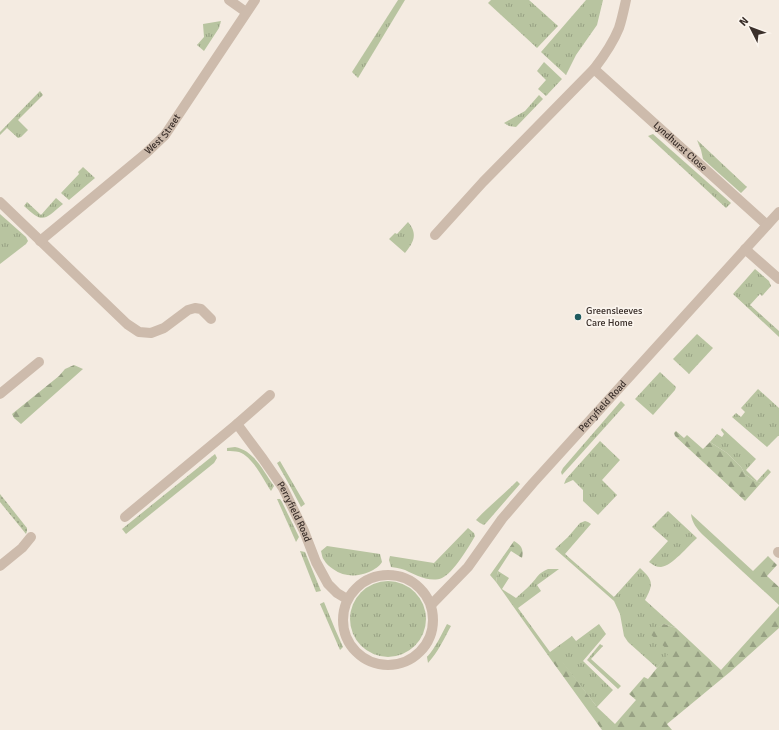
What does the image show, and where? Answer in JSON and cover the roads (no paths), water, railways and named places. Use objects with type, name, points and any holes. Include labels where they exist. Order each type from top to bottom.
[{"type":"street","points":[[229,0],[246,12]]},
{"type":"street","name":"West Street","points":[[40,241],[162,139],[255,0]]},
{"type":"street","points":[[434,235],[483,182],[594,69],[615,38],[620,26],[626,0]]},
{"type":"street","name":"Lyndhurst Close","points":[[594,69],[767,225]]},
{"type":"street","points":[[0,202],[128,324],[139,332],[151,333],[164,328],[188,310],[195,308],[201,310],[211,319]]},
{"type":"street","name":"Perryfield Road","points":[[431,605],[468,567],[502,519],[533,483],[779,212]]},
{"type":"street","points":[[745,249],[778,279]]},
{"type":"street","points":[[0,394],[39,362]]},
{"type":"street","points":[[125,517],[270,395]]},
{"type":"street","name":"Perryfield Road","points":[[237,424],[282,488],[304,531],[316,562],[328,584],[337,593],[347,599]]},
{"type":"street","points":[[0,566],[22,548],[31,537]]},
{"type":"street","points":[[385,574],[400,575],[414,581],[424,592],[431,605],[434,619],[432,634],[425,647],[414,657],[400,664],[385,665],[371,662],[358,653],[348,642],[343,627],[347,599],[358,586],[371,577],[385,574]]},
{"type":"place","name":"Greensleeves Care Home","points":[[578,317]]}]
